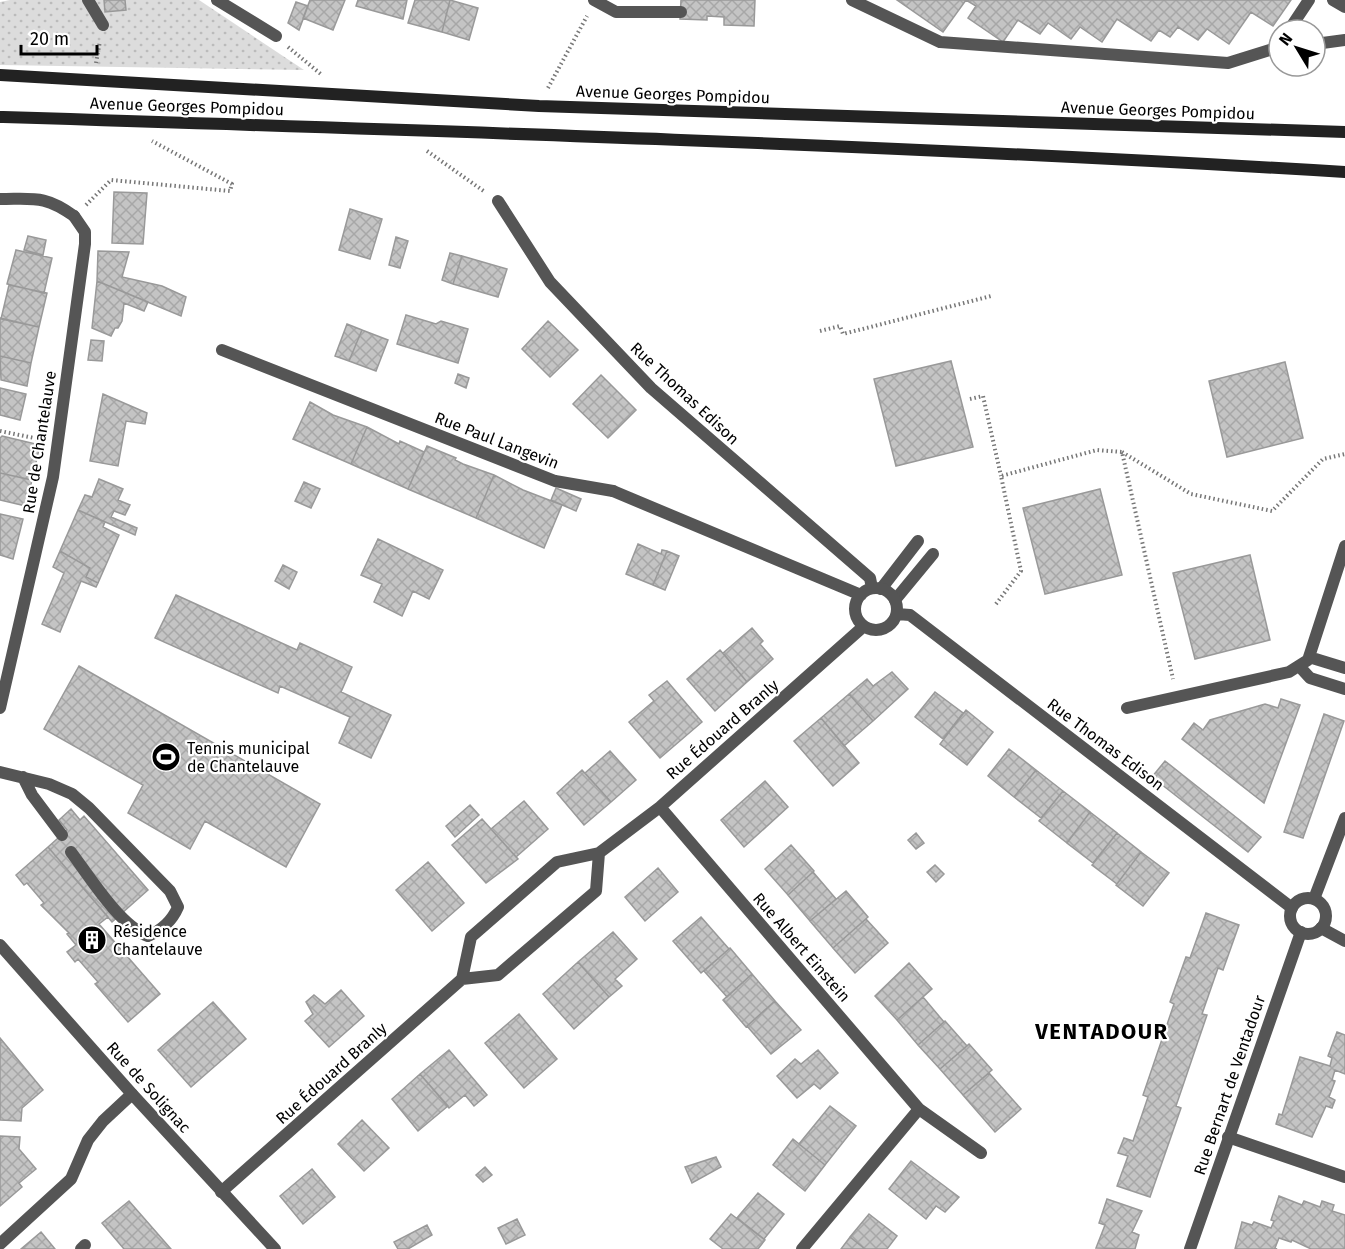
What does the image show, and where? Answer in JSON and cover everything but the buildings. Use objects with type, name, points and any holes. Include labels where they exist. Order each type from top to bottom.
[{"type":"main road","name":"Avenue Georges Pompidou","points":[[0,75],[93,79],[348,97],[539,106],[1345,132]]},
{"type":"main road","name":"Avenue Georges Pompidou","points":[[0,117],[432,130],[1146,160],[1345,172]]},
{"type":"street","points":[[88,0],[103,25]]},
{"type":"street","points":[[217,0],[276,36]]},
{"type":"street","points":[[852,0],[940,42],[1228,63],[1267,51]]},
{"type":"street","points":[[1297,18],[1309,0]]},
{"type":"street","points":[[1333,0],[1345,7]]},
{"type":"street","points":[[594,1],[616,12],[681,12]]},
{"type":"street","points":[[1327,42],[1345,40]]},
{"type":"street","points":[[0,199],[42,199],[55,202],[74,216]]},
{"type":"street","name":"Rue Thomas Edison","points":[[498,201],[550,282],[651,388],[870,578],[877,588]]},
{"type":"street","name":"Rue de Chantelauve","points":[[0,708],[53,477],[85,244],[85,232],[74,216]]},
{"type":"street","name":"Rue Paul Langevin","points":[[222,350],[555,481],[613,491],[861,595]]},
{"type":"street","points":[[918,541],[877,588],[861,595],[855,608],[864,626],[883,628],[889,625],[897,614],[895,600],[933,554]]},
{"type":"street","points":[[1127,708],[1289,672],[1308,660],[1345,546]]},
{"type":"street","points":[[877,588],[895,600]]},
{"type":"street","name":"Rue Thomas Edison","points":[[897,614],[910,615],[1292,908]]},
{"type":"street","name":"Rue Édouard Branly","points":[[221,1192],[462,979],[471,937],[557,862],[599,853],[660,807],[864,626]]},
{"type":"street","points":[[1309,657],[1345,668]]},
{"type":"street","points":[[1299,666],[1310,678],[1345,689]]},
{"type":"street","points":[[0,772],[23,777],[72,794],[89,808],[170,891],[178,908],[173,917],[158,932],[148,936],[139,933],[120,915],[71,852]]},
{"type":"street","points":[[23,777],[32,795],[62,835]]},
{"type":"street","name":"Rue Albert Einstein","points":[[660,807],[919,1109],[981,1153]]},
{"type":"street","points":[[1314,899],[1345,818]]},
{"type":"street","points":[[462,979],[498,975],[596,891],[599,853]]},
{"type":"street","points":[[1314,899],[1325,912],[1321,928],[1312,934],[1301,932],[1292,925],[1292,908],[1299,901],[1314,899]]},
{"type":"street","points":[[1321,928],[1345,941]]},
{"type":"street","name":"Rue Bernart de Ventadour","points":[[1190,1249],[1301,932]]},
{"type":"street","name":"Rue de Solignac","points":[[0,945],[132,1095],[275,1249]]},
{"type":"street","points":[[0,1244],[71,1179],[88,1140],[103,1121],[132,1095]]},
{"type":"street","points":[[802,1249],[919,1109]]},
{"type":"street","points":[[1228,1137],[1345,1177]]},
{"type":"path","points":[[539,106],[594,1]]},
{"type":"path","points":[[93,79],[103,25]]},
{"type":"path","points":[[276,36],[348,97]]},
{"type":"path","points":[[74,216],[111,180],[230,191],[232,184],[143,136]]},
{"type":"path","points":[[424,148],[498,201]]},
{"type":"path","points":[[820,332],[840,326],[843,334],[991,296]]},
{"type":"path","points":[[970,399],[983,396],[1021,572],[996,604]]},
{"type":"path","points":[[0,431],[58,442]]},
{"type":"path","points":[[1001,476],[1097,450],[1122,452],[1191,494],[1272,511],[1323,459],[1345,454]]},
{"type":"path","points":[[1122,452],[1177,697]]},
{"type":"shaded area","points":[[10,0],[199,0],[304,70],[0,65],[0,2]]},
{"type":"place","name":"Tennis municipal de Chantelauve","points":[[166,757]]},
{"type":"place","name":"Résidence Chantelauve","points":[[92,940]]},
{"type":"district","name":"VENTADOUR","points":[[1102,1031]]}]
